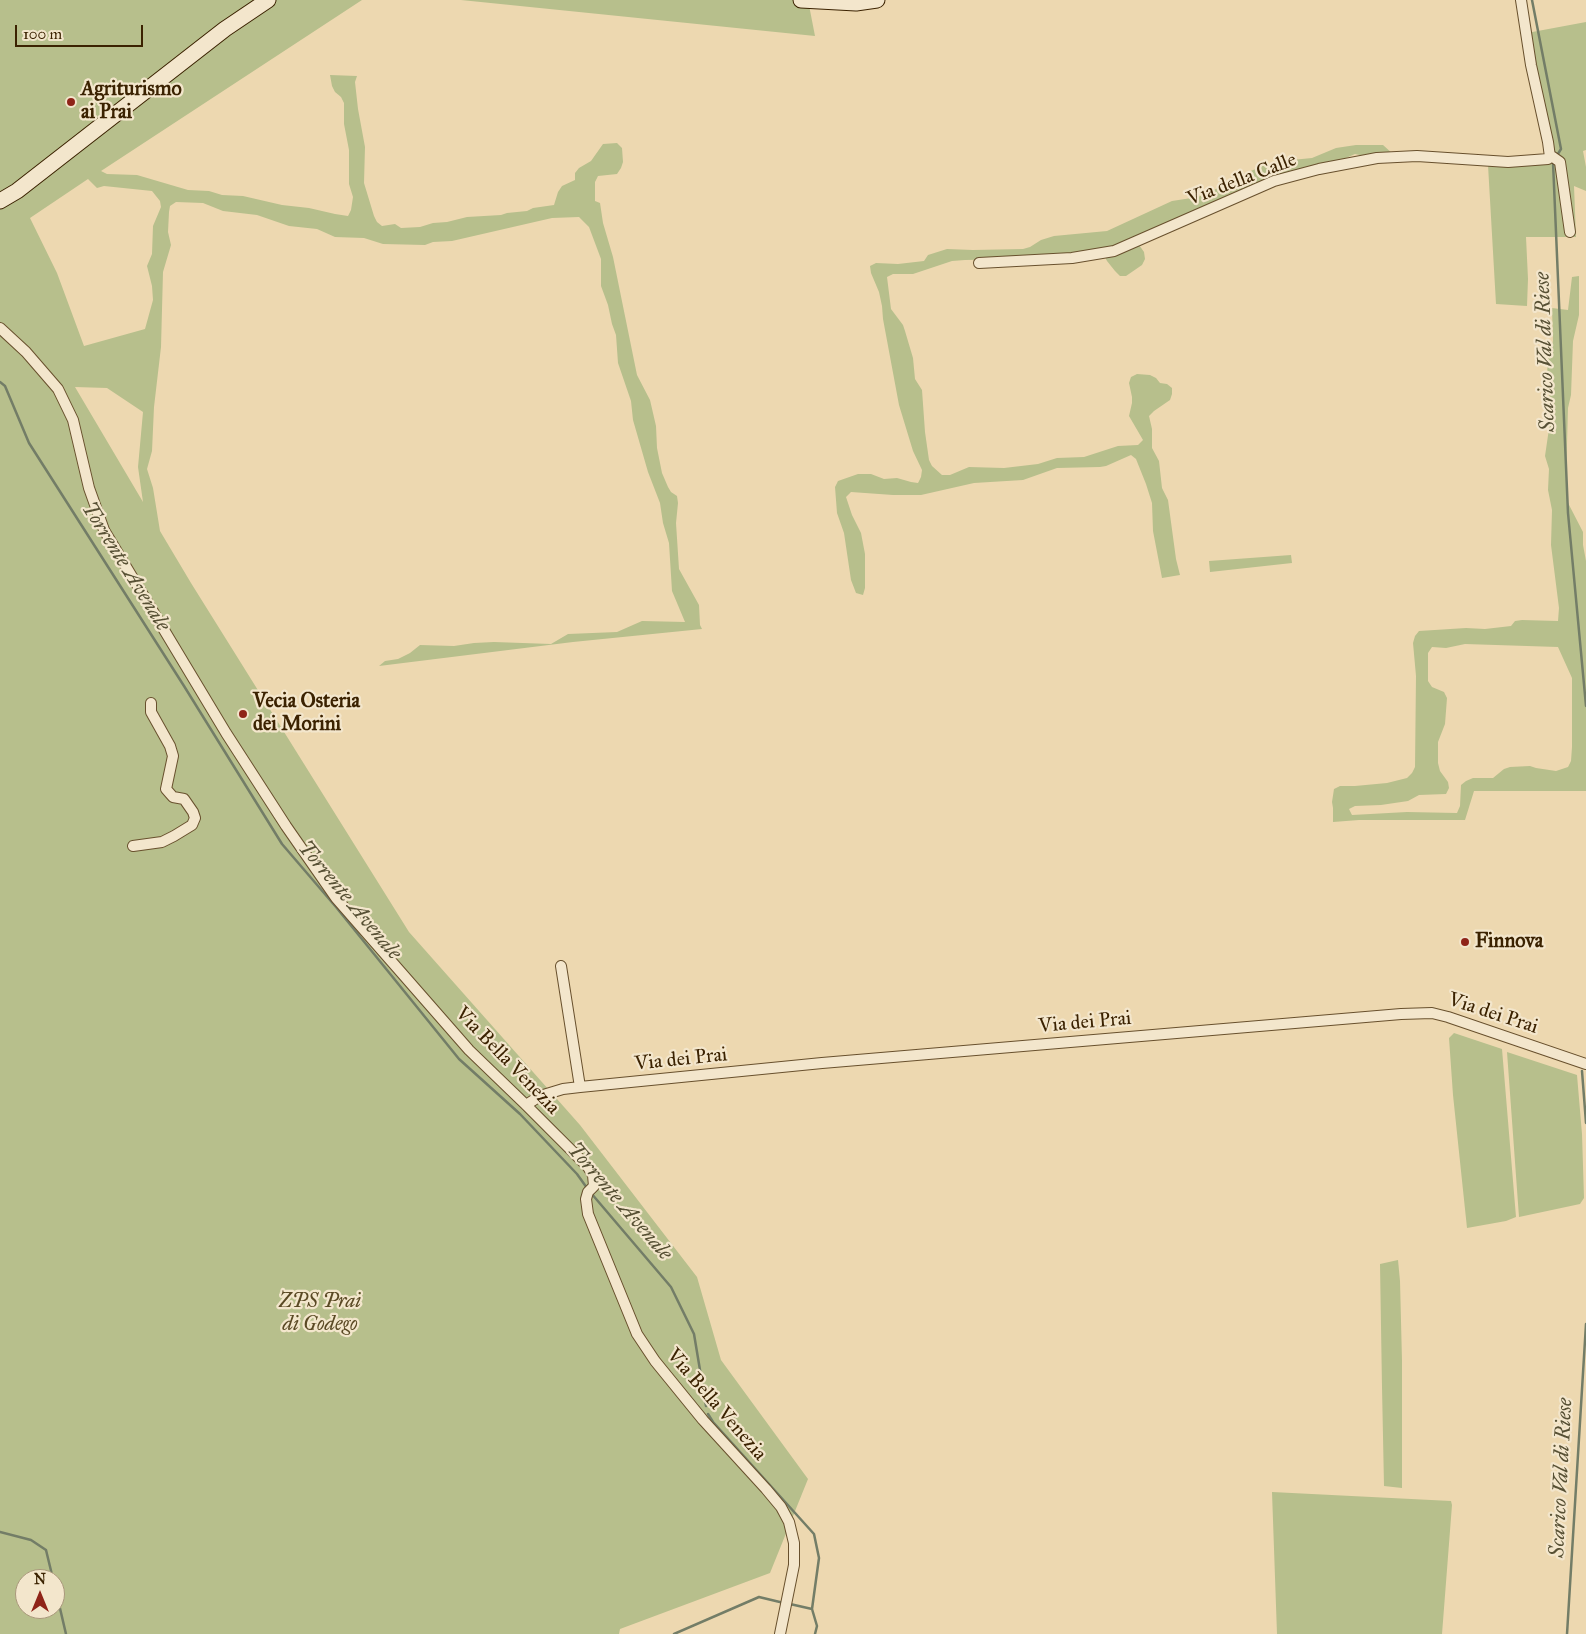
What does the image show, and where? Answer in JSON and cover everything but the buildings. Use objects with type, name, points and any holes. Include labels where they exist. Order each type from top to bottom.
[{"type":"main road","points":[[0,201],[40,173],[225,29],[268,0]]},
{"type":"main road","points":[[801,0],[856,3],[877,0]]},
{"type":"street","points":[[1521,0],[1531,65],[1550,155],[1560,162],[1570,232]]},
{"type":"street","name":"Via della Calle","points":[[978,263],[1072,258],[1114,251],[1274,181],[1319,169],[1377,158],[1417,156],[1508,162],[1548,159],[1550,155]]},
{"type":"street","name":"Via Bella Venezia","points":[[0,328],[26,352],[58,389],[78,437],[89,488],[104,530],[250,770],[336,898],[469,1050],[588,1167],[593,1175],[586,1205],[588,1214],[631,1322],[644,1346],[702,1418],[781,1507],[789,1522],[794,1543],[794,1560],[780,1634]]},
{"type":"street","points":[[133,846],[162,842],[192,825],[195,818],[184,800],[173,797],[166,788],[173,756],[170,746],[151,712],[151,703]]},
{"type":"street","points":[[561,966],[580,1087]]},
{"type":"street","name":"Via dei Prai","points":[[526,1105],[540,1096],[563,1089],[580,1087],[890,1057],[1401,1014],[1432,1013],[1448,1017],[1586,1064]]},
{"type":"green space","name":"ZPS Prai di Godego","points":[[0,0],[362,0],[101,171],[107,174],[137,175],[188,190],[243,196],[282,205],[348,216],[353,197],[349,184],[349,150],[344,124],[344,103],[332,86],[330,75],[357,76],[355,82],[358,109],[365,147],[364,183],[374,216],[382,226],[395,224],[401,228],[420,227],[467,217],[501,215],[554,205],[562,186],[575,180],[575,173],[579,168],[591,161],[603,144],[617,143],[622,148],[623,162],[617,174],[598,176],[595,182],[595,201],[600,203],[637,375],[650,400],[656,426],[657,448],[662,473],[671,492],[677,496],[676,523],[679,569],[699,605],[702,629],[573,642],[379,666],[385,661],[398,659],[410,653],[420,645],[454,646],[494,642],[551,644],[568,634],[617,632],[642,621],[685,622],[672,591],[669,543],[660,503],[648,472],[633,420],[631,401],[618,363],[616,335],[601,286],[601,259],[589,227],[579,217],[552,218],[452,241],[433,242],[425,245],[383,244],[364,238],[335,237],[317,229],[289,226],[257,215],[223,211],[203,203],[176,202],[170,206],[169,212],[168,232],[171,245],[163,272],[161,347],[154,407],[152,451],[147,469],[153,488],[160,531],[409,932],[580,1125],[697,1277],[721,1360],[808,1479],[770,1573],[620,1629],[619,1634],[0,1634]],"holes":[[[88,179],[97,188],[104,186],[152,191],[160,201],[161,207],[153,226],[152,254],[147,266],[153,300],[145,329],[84,346],[57,273],[30,218]],[[75,387],[107,388],[143,412],[138,467],[143,502]]]},
{"type":"green space","points":[[461,0],[808,0],[815,36]]},
{"type":"green space","points":[[1586,22],[1586,150],[1583,151],[1586,167],[1586,191],[1574,186],[1576,237],[1526,237],[1527,306],[1496,304],[1488,165],[1477,164],[1557,162],[1527,33]]},
{"type":"green space","points":[[1356,145],[1383,145],[1393,154],[1383,160],[1355,154],[1328,166],[1314,165],[1232,193],[1165,226],[1144,232],[1139,236],[1137,242],[1144,252],[1145,259],[1142,265],[1126,276],[1120,276],[1104,255],[1052,254],[1014,259],[952,261],[913,274],[893,274],[887,277],[891,309],[903,325],[913,358],[915,379],[922,390],[929,460],[932,466],[942,475],[950,475],[969,467],[1004,468],[1038,464],[1057,458],[1084,457],[1118,446],[1138,445],[1143,440],[1129,416],[1132,403],[1129,383],[1131,377],[1137,374],[1150,375],[1160,383],[1167,384],[1172,388],[1170,400],[1149,416],[1152,429],[1152,448],[1159,461],[1162,488],[1168,500],[1180,575],[1162,578],[1153,531],[1152,503],[1136,459],[1131,455],[1106,466],[1057,468],[1023,480],[974,483],[921,495],[851,492],[846,497],[861,533],[865,554],[865,588],[863,595],[856,593],[851,580],[844,533],[837,513],[835,487],[838,481],[858,474],[871,474],[884,479],[897,478],[918,483],[922,470],[913,451],[899,405],[882,306],[870,266],[876,263],[898,264],[924,261],[928,255],[947,249],[1023,249],[1054,236],[1107,231],[1172,201],[1198,197],[1265,165],[1312,158],[1336,148]]},
{"type":"green space","points":[[1579,276],[1579,315],[1573,341],[1571,395],[1568,408],[1566,480],[1567,501],[1583,532],[1586,561],[1586,791],[1474,791],[1465,820],[1359,820],[1333,822],[1332,802],[1334,789],[1340,786],[1387,783],[1407,778],[1415,767],[1416,676],[1413,643],[1419,631],[1466,628],[1485,629],[1511,626],[1515,621],[1522,620],[1558,621],[1559,608],[1551,545],[1552,510],[1548,490],[1549,469],[1545,456],[1551,415],[1549,402],[1550,381],[1547,374],[1548,359],[1553,341],[1552,308],[1568,310],[1572,277]],"holes":[[[1465,644],[1558,647],[1572,678],[1572,747],[1571,761],[1568,767],[1556,771],[1530,766],[1510,767],[1504,769],[1493,778],[1473,778],[1461,785],[1460,806],[1457,813],[1407,812],[1352,815],[1349,809],[1355,806],[1408,801],[1419,795],[1446,794],[1449,788],[1448,782],[1440,771],[1438,763],[1438,742],[1445,724],[1447,698],[1444,692],[1432,687],[1428,681],[1428,653],[1432,647],[1446,648]]]},
{"type":"green space","points":[[1291,555],[1292,563],[1210,572],[1209,561]]},
{"type":"green space","points":[[1454,1033],[1502,1049],[1516,1217],[1506,1221],[1467,1228],[1449,1038]]},
{"type":"green space","points":[[1507,1052],[1577,1075],[1582,1134],[1584,1198],[1580,1204],[1519,1217]]},
{"type":"green space","points":[[1398,1260],[1402,1361],[1402,1488],[1384,1486],[1382,1387],[1380,1264]]},
{"type":"green space","points":[[1272,1492],[1451,1501],[1442,1634],[1277,1634]]},
{"type":"waterway","name":"Scarico Val di Riese","points":[[1532,0],[1561,149],[1556,157]]},
{"type":"waterway","name":"Scarico Val di Riese","points":[[1553,162],[1568,513],[1586,706]]},
{"type":"waterway","name":"Torrente Avenale","points":[[0,382],[5,386],[29,443],[282,844],[336,907],[459,1059],[520,1114],[577,1174],[587,1188]]},
{"type":"waterway","name":"Scarico Val di Riese","points":[[1582,1071],[1586,1123]]},
{"type":"waterway","name":"Torrente Avenale","points":[[591,1193],[671,1287],[694,1334],[706,1406]]},
{"type":"waterway","name":"Scarico Val di Riese","points":[[1567,1634],[1586,1324]]},
{"type":"waterway","name":"Torrente Avenale","points":[[708,1414],[713,1422],[814,1534],[819,1558],[812,1609],[817,1626],[815,1634]]},
{"type":"waterway","points":[[0,1532],[31,1540],[46,1550],[51,1569]]},
{"type":"waterway","points":[[674,1634],[759,1597],[784,1603]]},
{"type":"waterway","points":[[790,1604],[812,1609]]},
{"type":"waterway","points":[[62,1619],[66,1634]]},
{"type":"place","name":"Agriturismo ai Prai","points":[[71,102]]},
{"type":"place","name":"Vecia Osteria dei Morini","points":[[243,714]]},
{"type":"place","name":"Finnova","points":[[1465,942]]}]
